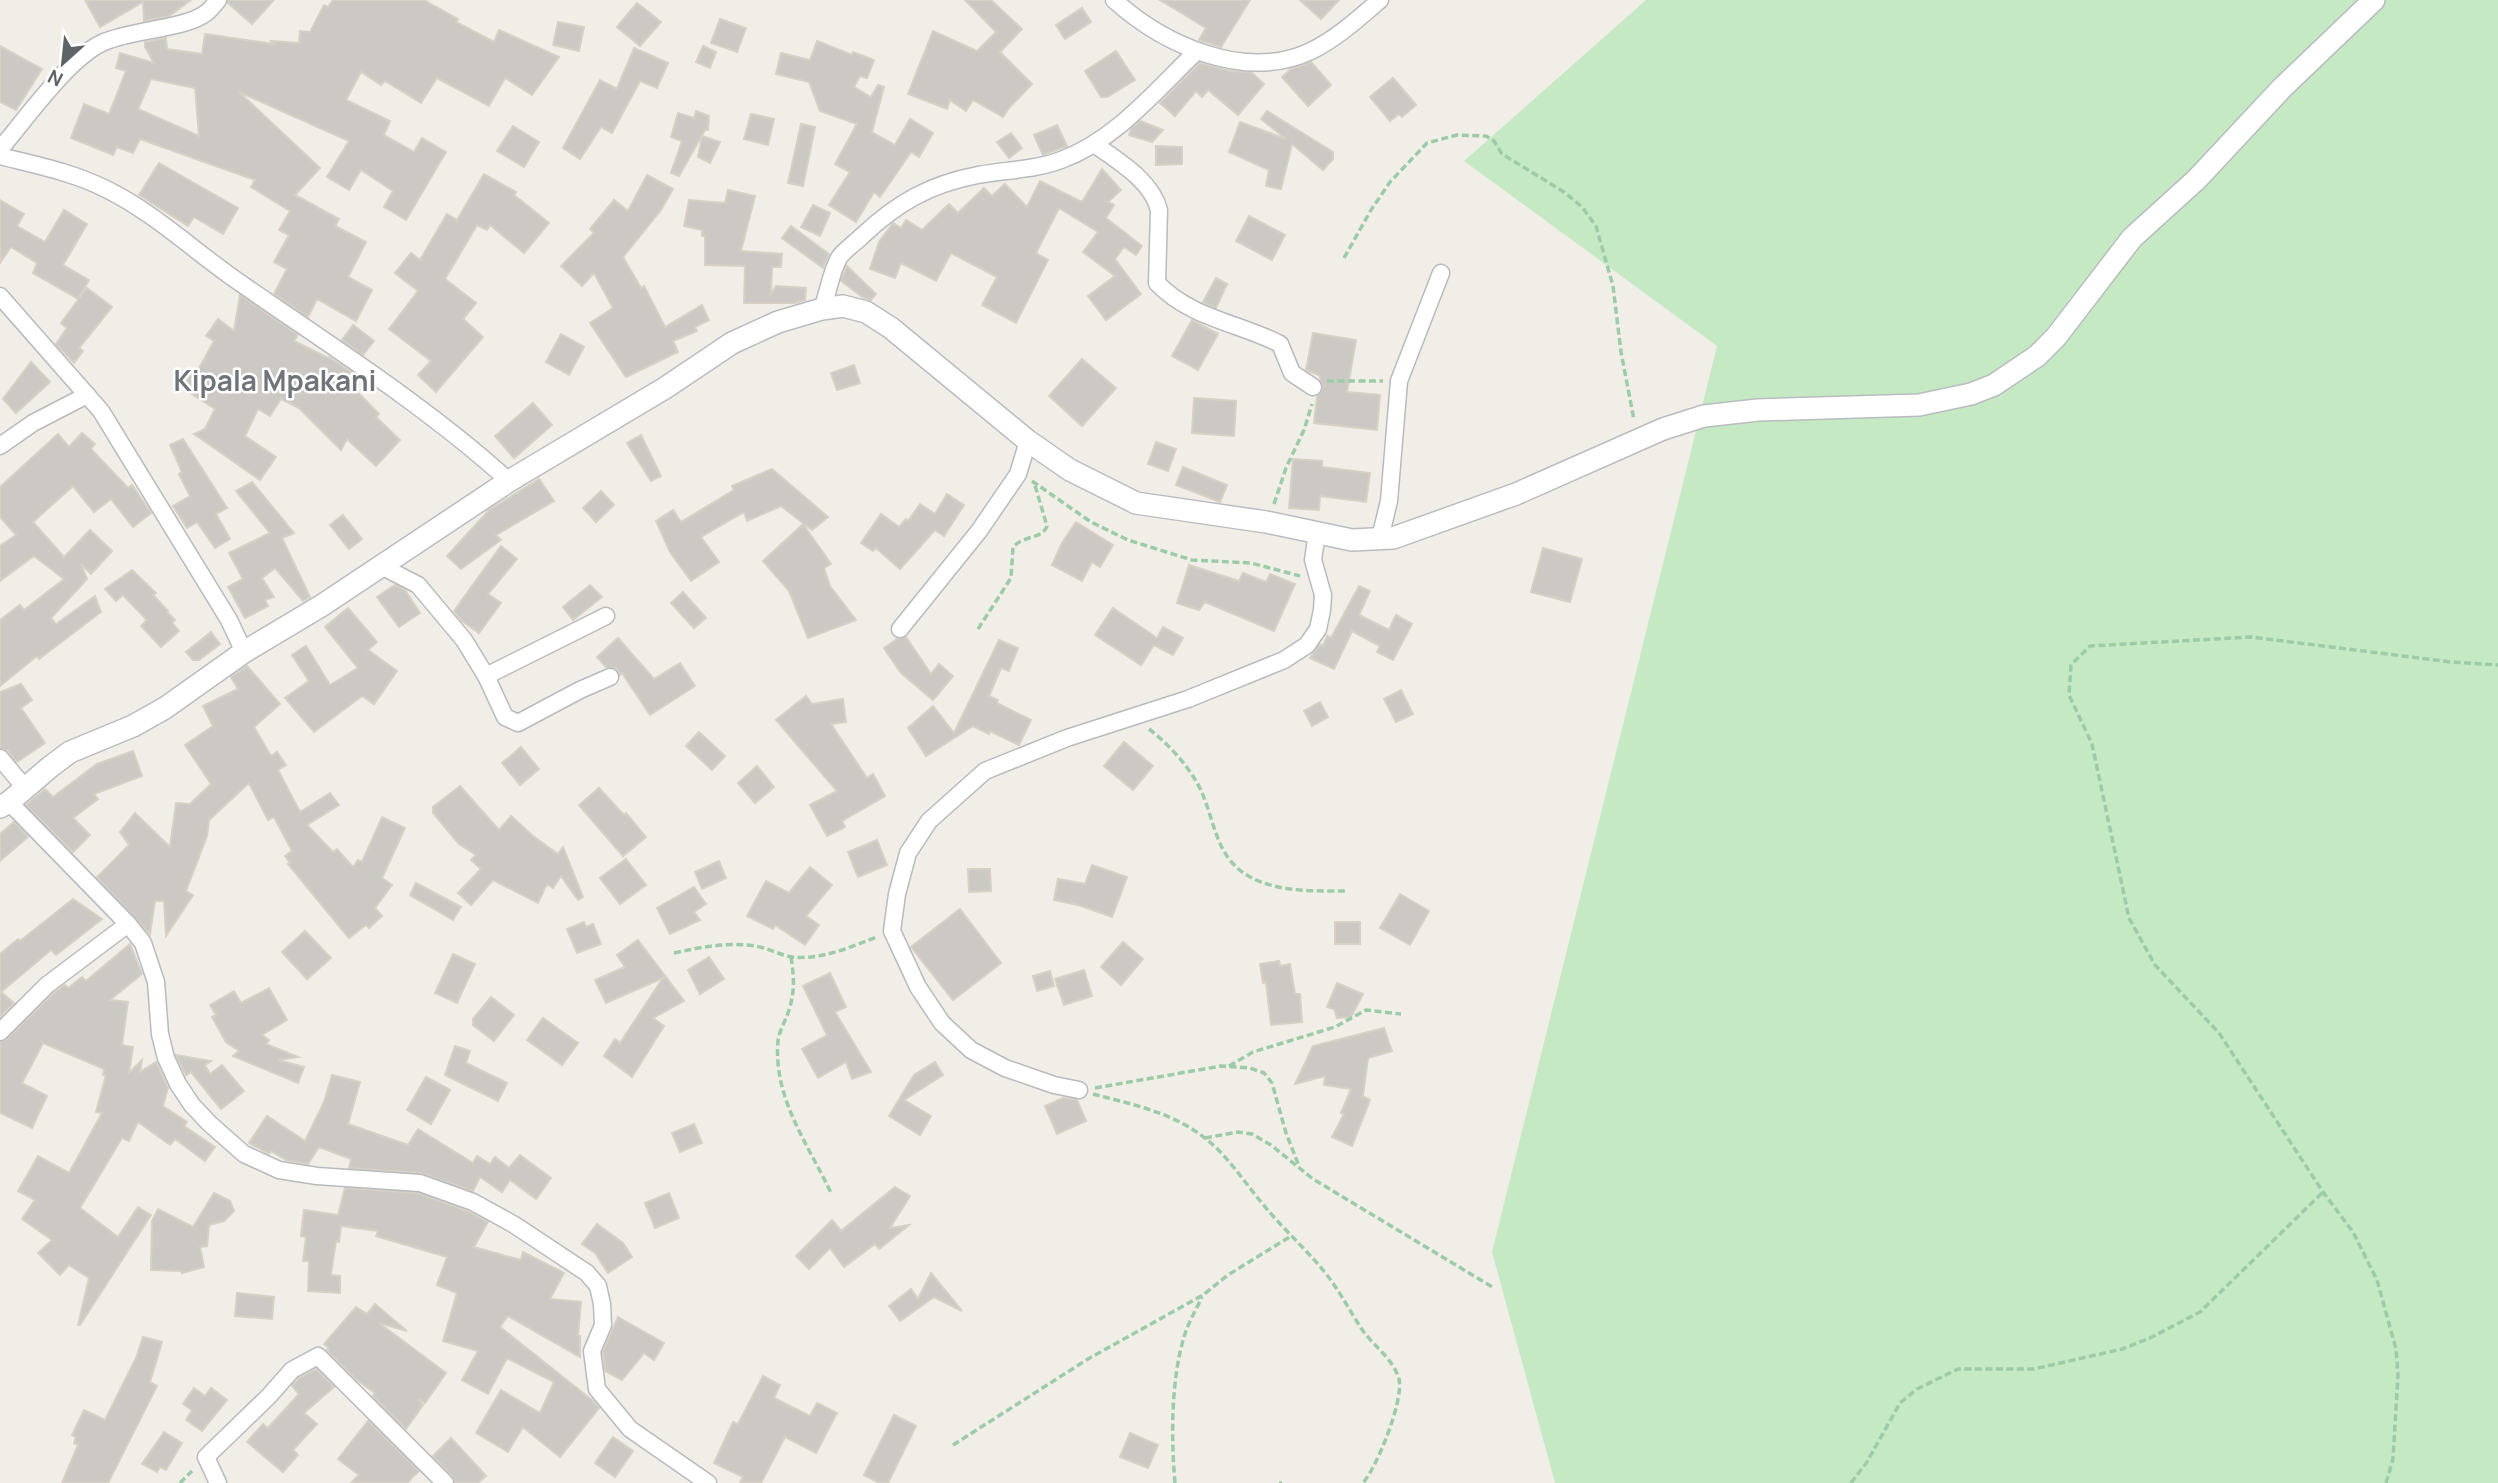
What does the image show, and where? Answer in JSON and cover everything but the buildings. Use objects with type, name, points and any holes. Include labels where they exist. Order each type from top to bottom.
[{"type":"main road","points":[[12,800],[70,752],[133,726],[165,708],[244,652],[282,631],[509,481],[665,388],[732,343],[778,321],[822,309],[844,306],[874,317],[1028,441],[1070,470],[1136,503],[1266,522],[1352,540],[1393,538],[1420,530],[1516,494],[1639,439],[1704,416],[1758,411],[1919,405],[1970,394],[1994,385],[2037,356],[2056,337],[2132,238],[2197,179],[2282,88],[2374,0]]},
{"type":"street","points":[[0,149],[87,52],[103,42],[133,32],[203,15],[218,0]]},
{"type":"street","points":[[1114,0],[1140,23],[1163,37],[1197,51],[1222,58],[1266,61],[1310,52],[1336,37],[1380,0]]},
{"type":"street","points":[[822,309],[840,258],[886,213],[938,185],[1062,160],[1094,144],[1113,131],[1197,51]]},
{"type":"street","points":[[1094,144],[1124,166],[1157,200],[1157,283],[1186,306],[1280,344],[1292,373],[1314,387]]},
{"type":"street","points":[[0,156],[68,172],[124,198],[463,439],[509,481]]},
{"type":"street","points":[[1380,538],[1389,501],[1399,382],[1441,274]]},
{"type":"street","points":[[0,296],[101,411],[229,620],[244,652]]},
{"type":"street","points":[[0,446],[33,423],[87,395]]},
{"type":"street","points":[[900,629],[979,531],[1018,474],[1028,441]]},
{"type":"street","points":[[1079,1090],[1054,1085],[1005,1068],[971,1050],[942,1023],[918,988],[892,931],[897,894],[908,853],[929,821],[985,771],[1067,738],[1188,699],[1284,660],[1307,645],[1321,620],[1323,595],[1312,560],[1317,533]]},
{"type":"street","points":[[382,566],[418,585],[464,640],[486,676],[505,717],[518,723],[610,677]]},
{"type":"street","points":[[486,676],[606,616]]},
{"type":"street","points":[[0,758],[12,800],[143,943],[156,982],[160,1034],[166,1058],[178,1084],[192,1105],[210,1124],[244,1154],[279,1170],[317,1176],[420,1183],[473,1202],[513,1224],[587,1273],[598,1286],[602,1304],[603,1325],[592,1352],[597,1389],[630,1429],[708,1483]]},
{"type":"street","points":[[0,1032],[47,985],[128,924]]},
{"type":"street","points":[[218,1483],[206,1457],[292,1370],[318,1356],[445,1483]]},
{"type":"path","points":[[1344,258],[1390,183],[1427,143],[1457,135],[1486,136],[1494,141],[1502,154],[1564,192],[1582,207],[1596,226],[1614,286],[1621,352],[1639,439]]},
{"type":"path","points":[[1266,522],[1278,496],[1286,468],[1304,430],[1311,410],[1314,387],[1326,381],[1399,382]]},
{"type":"path","points":[[1018,474],[1034,482],[1091,522],[1128,540],[1192,560],[1251,564],[1320,582]]},
{"type":"path","points":[[978,629],[1011,578],[1013,547],[1026,537],[1041,535],[1047,526],[1034,482]]},
{"type":"path","points":[[2386,1483],[2393,1458],[2398,1375],[2396,1349],[2377,1280],[2353,1232],[2323,1192],[2219,1033],[2155,965],[2129,918],[2092,744],[2069,695],[2071,665],[2090,646],[2251,637],[2451,662],[2498,665]]},
{"type":"path","points":[[1133,717],[1159,737],[1182,760],[1198,783],[1217,838],[1227,857],[1242,873],[1262,883],[1291,889],[1347,891]]},
{"type":"path","points":[[674,953],[719,944],[757,946],[792,957],[813,956],[842,950],[892,931]]},
{"type":"path","points":[[792,957],[795,984],[790,1008],[778,1038],[781,1086],[796,1129],[814,1157],[831,1193]]},
{"type":"path","points":[[1228,1067],[1253,1052],[1335,1027],[1366,1010],[1401,1014]]},
{"type":"path","points":[[1079,1090],[1210,1068],[1250,1068],[1264,1073],[1272,1083],[1286,1133],[1300,1168]]},
{"type":"path","points":[[1079,1090],[1147,1108],[1205,1138],[1223,1154],[1342,1293],[1362,1329],[1391,1363],[1399,1380],[1399,1397],[1380,1453],[1363,1483]]},
{"type":"path","points":[[1205,1138],[1238,1132],[1252,1134],[1340,1196],[1494,1288]]},
{"type":"path","points":[[1851,1483],[1867,1462],[1900,1403],[1917,1389],[1958,1369],[2034,1369],[2122,1349],[2150,1338],[2200,1312],[2323,1192]]},
{"type":"path","points":[[953,1445],[1088,1359],[1203,1295],[1228,1275],[1291,1236]]},
{"type":"path","points":[[1175,1483],[1174,1407],[1178,1371],[1184,1338],[1203,1295]]},
{"type":"green space","points":[[1646,0],[2498,0],[2498,1483],[1555,1483],[1492,1252],[1717,346],[1464,161]]},
{"type":"district","name":"Kipala Mpakani","points":[[275,380]]}]
